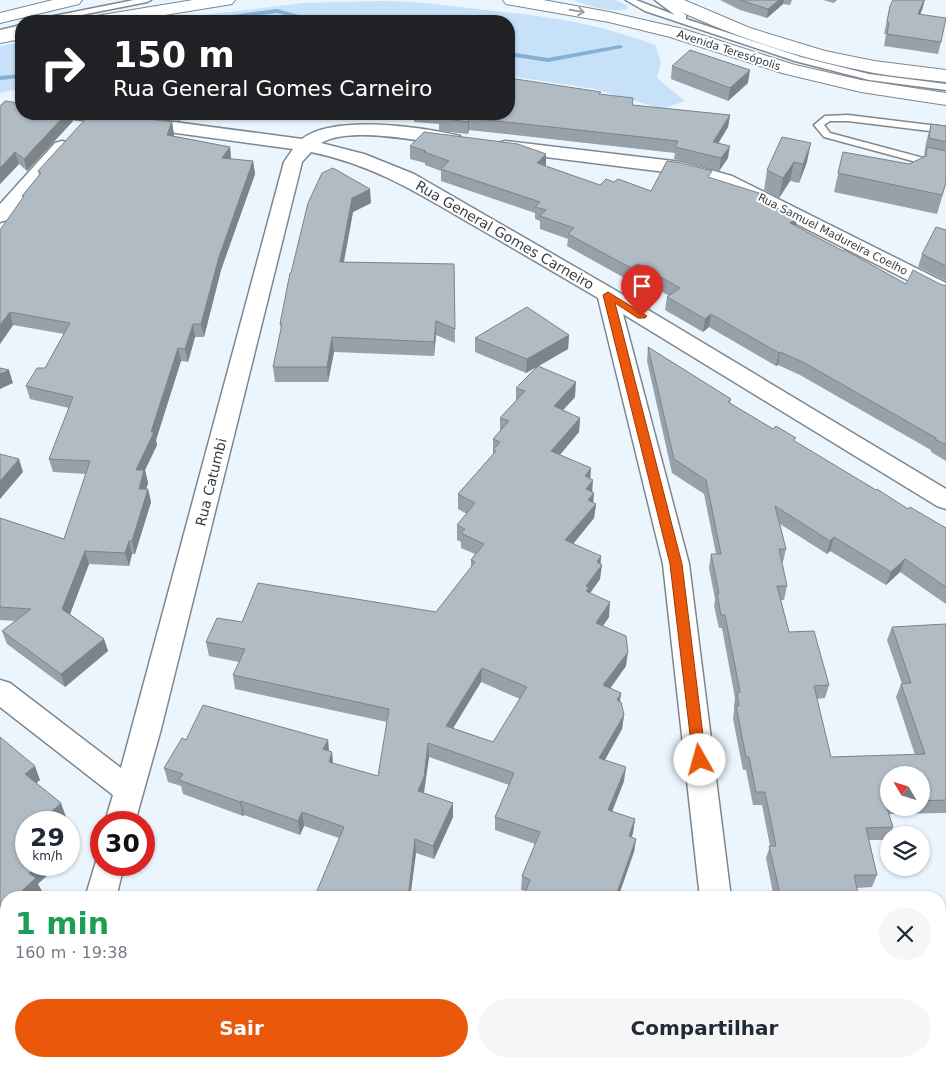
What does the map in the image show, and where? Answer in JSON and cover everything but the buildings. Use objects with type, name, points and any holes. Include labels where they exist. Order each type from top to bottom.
[{"type":"main road","points":[[133,15],[226,0]]},
{"type":"main road","name":"Avenida Teresópolis","points":[[512,0],[610,16],[676,34],[788,69],[861,86],[946,99]]},
{"type":"main road","name":"Avenida Teresópolis","points":[[670,0],[695,12],[755,35],[804,50],[874,67],[946,76]]},
{"type":"main road","points":[[0,18],[42,9],[72,8]]},
{"type":"main road","points":[[0,37],[15,35]]},
{"type":"street","points":[[0,216],[78,120]]},
{"type":"street","name":"Rua General Gomes Carneiro","points":[[119,120],[306,145],[373,162],[407,178],[608,295],[946,500]]},
{"type":"street","points":[[306,145],[326,134],[354,130],[470,142]]},
{"type":"street","name":"Rua Catumbi","points":[[123,811],[147,729],[293,162],[306,145]]},
{"type":"street","name":"Rua Samuel Madureira Coelho","points":[[490,145],[682,168],[725,180],[946,291]]},
{"type":"street","points":[[608,295],[676,564],[715,891]]},
{"type":"street","points":[[0,691],[129,792]]},
{"type":"street","points":[[102,891],[106,876]]},
{"type":"lane","points":[[55,15],[72,8],[147,0]]},
{"type":"lane","points":[[630,0],[648,9],[693,25],[798,59],[869,77],[946,87]]},
{"type":"lane","points":[[659,0],[693,25]]},
{"type":"lane","points":[[59,15],[72,8]]},
{"type":"lane","points":[[0,29],[15,27]]},
{"type":"lane","points":[[0,33],[15,28]]},
{"type":"lane","points":[[946,130],[848,118],[828,118],[819,125],[827,135],[946,167]]},
{"type":"shaded area","points":[[574,0],[615,0],[628,6],[626,10],[613,10],[593,7]]},
{"type":"shaded area","points":[[381,1],[434,4],[530,15],[593,26],[655,45],[661,62],[657,78],[685,101],[662,109],[595,89],[515,77],[515,15],[203,15],[304,3]]},
{"type":"shaded area","points":[[15,43],[15,89],[0,93],[0,46]]},
{"type":"waterway","points":[[246,15],[277,11],[293,15]]},
{"type":"waterway","points":[[515,55],[548,60],[620,47]]},
{"type":"waterway","points":[[0,78],[15,77]]},
{"type":"route","points":[[642,316],[608,295],[676,564],[700,760]]}]
